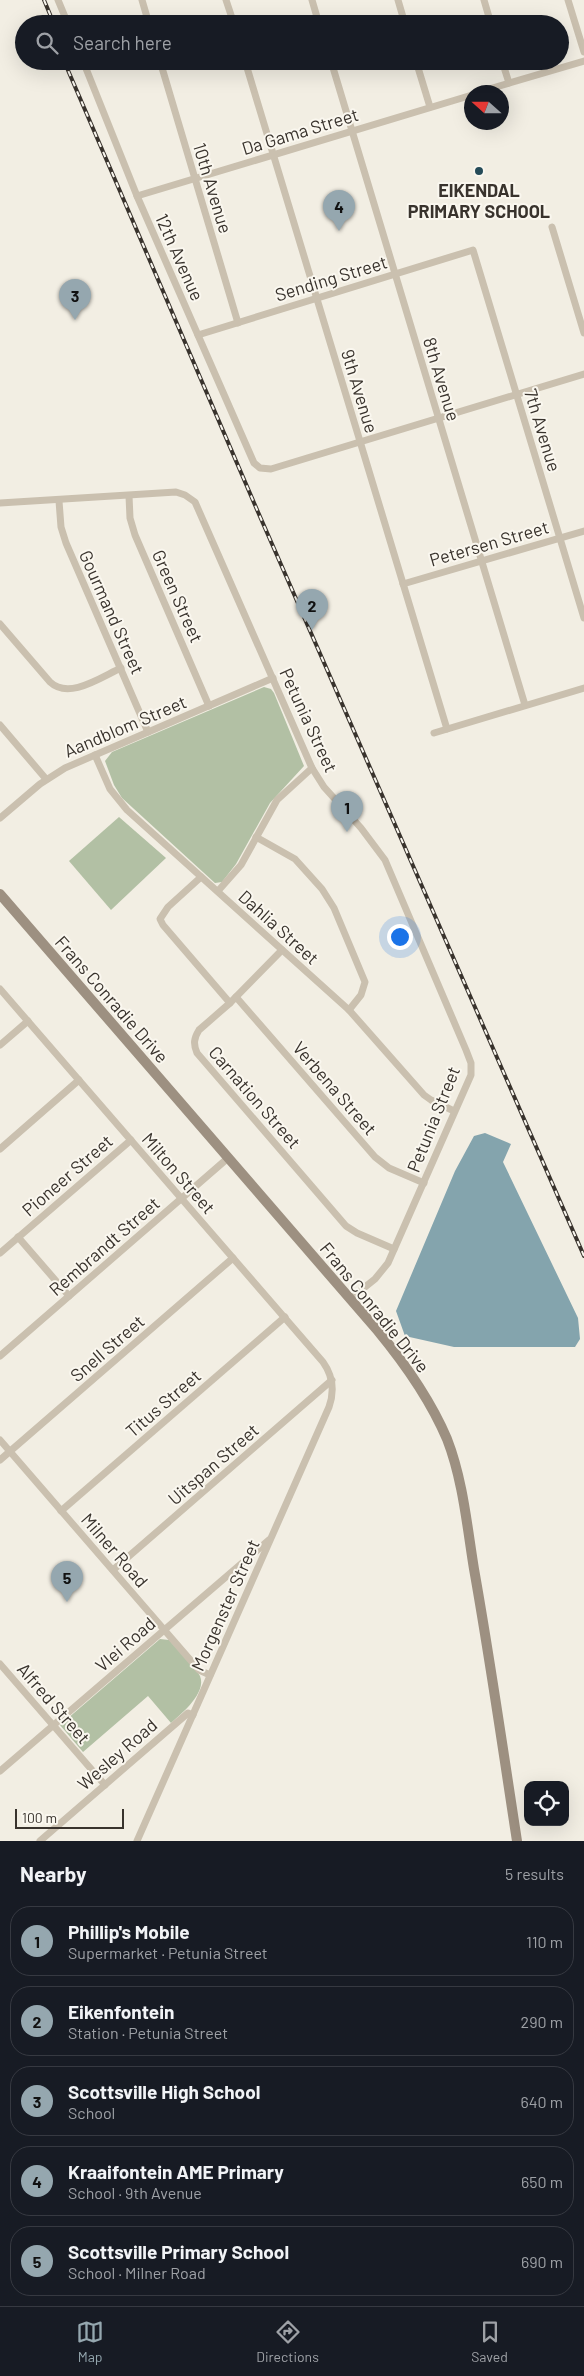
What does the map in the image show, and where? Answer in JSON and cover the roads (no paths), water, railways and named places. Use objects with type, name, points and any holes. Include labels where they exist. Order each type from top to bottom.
[{"type":"street","points":[[58,0],[64,15]]},
{"type":"street","points":[[142,0],[146,15]]},
{"type":"street","points":[[226,0],[231,15]]},
{"type":"street","points":[[312,0],[316,15]]},
{"type":"street","points":[[398,0],[402,15]]},
{"type":"street","points":[[484,0],[488,15]]},
{"type":"street","points":[[568,0],[584,52]]},
{"type":"street","points":[[569,66],[584,61]]},
{"type":"street","name":"12th Avenue","points":[[87,70],[138,196],[254,463],[260,468],[267,470],[360,442]]},
{"type":"street","name":"10th Avenue","points":[[163,70],[238,322]]},
{"type":"street","name":"9th Avenue","points":[[248,70],[447,729]]},
{"type":"street","name":"8th Avenue","points":[[334,70],[525,705]]},
{"type":"street","points":[[419,70],[430,107]]},
{"type":"street","points":[[505,70],[509,84]]},
{"type":"street","points":[[505,85],[555,70]]},
{"type":"street","name":"Da Gama Street","points":[[138,196],[464,97]]},
{"type":"street","points":[[552,227],[584,333]]},
{"type":"street","name":"Sending Street","points":[[198,335],[473,250]]},
{"type":"street","name":"7th Avenue","points":[[473,250],[584,618]]},
{"type":"street","points":[[360,442],[584,374]]},
{"type":"street","name":"Petunia Street","points":[[0,503],[59,501],[176,492],[185,495],[195,502],[312,768],[324,787],[361,828],[385,860],[466,1050],[471,1063],[471,1075],[394,1249],[383,1269],[350,1299]]},
{"type":"street","name":"Green Street","points":[[129,496],[130,518],[135,535],[209,706]]},
{"type":"street","name":"Gourmand Street","points":[[59,501],[66,543],[148,732]]},
{"type":"street","name":"Petersen Street","points":[[403,584],[584,531]]},
{"type":"street","points":[[0,624],[50,682],[60,688],[75,688],[120,668]]},
{"type":"street","name":"Aandblom Street","points":[[0,818],[46,779],[65,768],[273,678]]},
{"type":"street","points":[[434,733],[584,688]]},
{"type":"street","points":[[0,726],[46,779]]},
{"type":"street","name":"Dahlia Street","points":[[95,755],[117,799],[349,1010],[424,1095],[454,1111]]},
{"type":"street","points":[[218,892],[241,865],[277,800],[312,768]]},
{"type":"street","points":[[256,837],[295,859],[331,902],[364,982],[361,995],[349,1010]]},
{"type":"street","name":"Verbena Street","points":[[201,877],[161,914],[160,919],[163,925],[375,1158],[389,1168],[424,1183]]},
{"type":"street","name":"Frans Conradie Drive","points":[[0,894],[350,1299],[401,1359],[420,1388],[447,1441],[459,1478],[490,1658],[516,1841]]},
{"type":"street","name":"Carnation Street","points":[[282,950],[195,1036],[194,1047],[197,1053],[346,1226],[357,1233],[394,1249]]},
{"type":"street","name":"Milton Street","points":[[0,989],[285,1317],[326,1366],[332,1380]]},
{"type":"street","points":[[0,1045],[28,1021]]},
{"type":"street","points":[[0,1149],[79,1080]]},
{"type":"street","name":"Pioneer Street","points":[[0,1253],[131,1140]]},
{"type":"street","name":"Rembrandt Street","points":[[0,1356],[228,1158]]},
{"type":"street","points":[[18,1238],[69,1296]]},
{"type":"street","name":"Snell Street","points":[[0,1460],[233,1258]]},
{"type":"street","name":"Titus Street","points":[[61,1511],[285,1317]]},
{"type":"street","name":"Morgenster Street","points":[[136,1841],[329,1407],[333,1394],[332,1380]]},
{"type":"street","name":"Uitspan Street","points":[[113,1570],[332,1380]]},
{"type":"street","name":"Milner Road","points":[[0,1440],[199,1670],[210,1675]]},
{"type":"street","name":"Vlei Road","points":[[0,1772],[270,1539]]},
{"type":"street","name":"Alfred Street","points":[[1,1666],[105,1785]]},
{"type":"street","name":"Wesley Road","points":[[40,1841],[188,1713],[192,1715]]},
{"type":"water","points":[[485,1133],[511,1144],[503,1162],[578,1318],[580,1339],[575,1347],[454,1347],[405,1336],[396,1311],[455,1171],[474,1136]]},
{"type":"railway","points":[[44,0],[50,15]]},
{"type":"railway","points":[[68,70],[258,512],[584,1256]]},
{"type":"place","name":"EIKENDAL PRIMARY SCHOOL","points":[[479,171]]},
{"type":"place","name":"Kraaifontein AME Primary","points":[[339,231]]},
{"type":"place","name":"Scottsville High School","points":[[75,320]]},
{"type":"place","name":"Eikenfontein","points":[[312,630]]},
{"type":"place","name":"Phillip's Mobile","points":[[347,832]]},
{"type":"place","name":"Scottsville Primary School","points":[[67,1602]]}]
